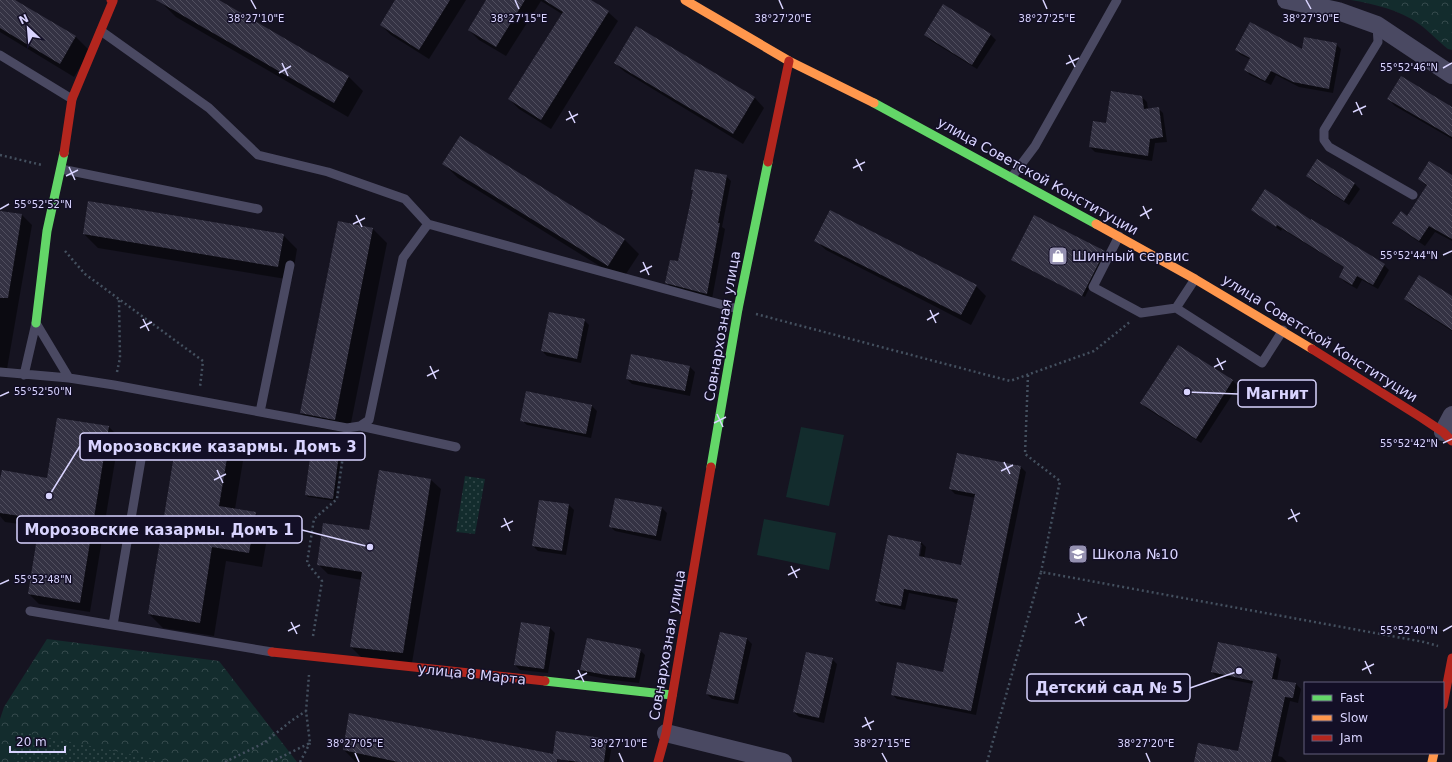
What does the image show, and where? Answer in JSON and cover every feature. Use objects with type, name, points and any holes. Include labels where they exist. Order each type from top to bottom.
[{"type":"street","name":"улица Советской Конституции","points":[[685,0],[789,60],[882,107],[1195,279],[1283,330],[1447,436]]},
{"type":"street","points":[[1286,0],[1338,11],[1377,25],[1452,75]]},
{"type":"street","points":[[36,324],[47,231],[60,169],[72,99],[112,1]]},
{"type":"street","name":"Совнархозная улица","points":[[658,762],[666,733],[738,309],[789,60]]},
{"type":"street","points":[[1447,436],[1452,415]]},
{"type":"street","name":"улица 8 Марта","points":[[272,652],[672,695]]},
{"type":"street","points":[[1444,700],[1452,658]]},
{"type":"street","points":[[666,733],[783,762]]},
{"type":"lane","points":[[1011,178],[1035,146],[1117,0]]},
{"type":"lane","points":[[1377,25],[1378,42],[1324,130],[1324,140],[1329,148],[1413,195]]},
{"type":"lane","points":[[101,31],[208,108],[258,155],[328,172],[405,199],[428,224],[738,309]]},
{"type":"lane","points":[[0,55],[72,99]]},
{"type":"lane","points":[[60,169],[258,209]]},
{"type":"lane","points":[[360,426],[369,420],[403,258],[428,224]]},
{"type":"lane","points":[[1119,236],[1093,286],[1141,313],[1176,308],[1262,364],[1283,330]]},
{"type":"lane","points":[[260,412],[290,265]]},
{"type":"lane","points":[[1176,308],[1195,279]]},
{"type":"lane","points":[[24,375],[36,324]]},
{"type":"lane","points":[[36,324],[69,378]]},
{"type":"lane","points":[[0,372],[69,378],[114,385],[347,428],[360,426],[456,447]]},
{"type":"lane","points":[[113,625],[144,442]]},
{"type":"lane","points":[[30,610],[272,652]]},
{"type":"path","points":[[0,155],[60,169]]},
{"type":"path","points":[[47,231],[85,274],[203,361],[198,400]]},
{"type":"path","points":[[114,385],[120,358],[119,299]]},
{"type":"path","points":[[738,309],[1010,381],[1094,351],[1141,313]]},
{"type":"path","points":[[987,762],[1041,572],[1060,481],[1025,454],[1028,375]]},
{"type":"path","points":[[300,762],[310,743],[306,711],[310,656],[322,581],[307,563],[314,519],[337,500],[347,428]]},
{"type":"path","points":[[1041,572],[1424,642],[1445,648]]},
{"type":"path","points":[[226,762],[264,743],[306,711]]},
{"type":"path","points":[[271,762],[310,743]]},
{"type":"green space","points":[[1351,0],[1452,0],[1452,50],[1448,49],[1419,24],[1404,15],[1378,6]]},
{"type":"green space","points":[[801,427],[844,435],[829,506],[786,497]]},
{"type":"green space","points":[[465,476],[485,479],[475,534],[456,532]]},
{"type":"green space","points":[[764,519],[836,533],[829,570],[757,555]]},
{"type":"green space","points":[[47,639],[219,661],[297,762],[0,762],[0,719],[4,707]]},
{"type":"green space","points":[[20,732],[170,762],[14,762]]},
{"type":"building","points":[[0,0],[15,0],[76,36],[60,64],[0,28]]},
{"type":"building","points":[[156,0],[219,0],[349,76],[334,103]]},
{"type":"building","points":[[395,0],[450,0],[419,50],[380,25]]},
{"type":"building","points":[[486,0],[525,0],[496,47],[468,30]]},
{"type":"building","points":[[544,0],[591,0],[609,11],[541,120],[508,99],[563,12]]},
{"type":"building","points":[[943,4],[991,34],[972,65],[924,35]]},
{"type":"building","points":[[1250,22],[1302,49],[1304,37],[1337,43],[1329,89],[1293,82],[1271,71],[1265,81],[1244,70],[1250,58],[1235,50]]},
{"type":"building","points":[[636,26],[755,97],[733,134],[614,63]]},
{"type":"building","points":[[1401,76],[1452,107],[1452,137],[1387,99]]},
{"type":"building","points":[[1111,91],[1142,96],[1144,109],[1159,107],[1163,137],[1150,139],[1148,156],[1089,147],[1093,121],[1106,123]]},
{"type":"building","points":[[460,136],[625,239],[608,266],[442,164]]},
{"type":"building","points":[[1317,159],[1355,183],[1344,201],[1306,176]]},
{"type":"building","points":[[1429,161],[1452,175],[1452,239],[1429,226],[1419,241],[1392,223],[1401,211],[1407,216],[1427,185],[1418,179]]},
{"type":"building","points":[[695,169],[727,175],[707,294],[665,283],[670,260],[678,261],[693,190],[691,190]]},
{"type":"building","points":[[1265,189],[1311,220],[1385,264],[1373,285],[1357,276],[1352,285],[1339,277],[1344,267],[1277,225],[1276,227],[1251,210]]},
{"type":"building","points":[[88,201],[284,234],[278,267],[83,234]]},
{"type":"building","points":[[830,210],[977,285],[961,315],[814,241]]},
{"type":"building","points":[[0,211],[22,214],[8,298],[0,298]]},
{"type":"building","name":"Шинный сервис","points":[[1034,215],[1105,251],[1082,296],[1011,260]]},
{"type":"building","points":[[338,221],[373,228],[335,420],[300,413]]},
{"type":"building","points":[[1419,275],[1452,296],[1452,330],[1404,299]]},
{"type":"building","points":[[549,312],[585,319],[577,359],[541,351]]},
{"type":"building","points":[[1178,345],[1233,380],[1196,439],[1140,403]]},
{"type":"building","points":[[631,354],[690,366],[685,391],[626,379]]},
{"type":"building","points":[[526,391],[592,405],[586,434],[520,421]]},
{"type":"building","points":[[57,418],[109,426],[80,603],[28,594],[40,519],[0,513],[0,479],[2,470],[47,478]]},
{"type":"building","points":[[177,437],[229,446],[219,506],[256,512],[249,553],[212,547],[200,623],[148,614]]},
{"type":"building","points":[[311,450],[339,454],[333,499],[305,495]]},
{"type":"building","points":[[957,453],[1021,466],[971,711],[891,695],[897,662],[943,672],[958,599],[904,589],[901,606],[875,601],[888,535],[921,542],[919,556],[961,565],[975,494],[949,489]]},
{"type":"building","points":[[379,470],[431,479],[403,653],[350,647],[362,572],[317,565],[323,523],[369,530]]},
{"type":"building","points":[[615,498],[662,507],[656,536],[609,527]]},
{"type":"building","points":[[539,500],[569,504],[562,551],[532,546]]},
{"type":"building","points":[[521,622],[550,627],[544,669],[514,665]]},
{"type":"building","points":[[720,632],[747,638],[734,700],[706,694]]},
{"type":"building","points":[[587,638],[641,649],[635,678],[606,675],[580,670]]},
{"type":"building","points":[[1218,642],[1277,654],[1272,679],[1296,683],[1293,698],[1285,697],[1271,762],[1194,762],[1198,743],[1238,751],[1253,681],[1211,672]]},
{"type":"building","points":[[806,652],[833,658],[819,718],[793,712]]},
{"type":"building","points":[[349,713],[553,754],[556,731],[607,739],[604,762],[579,762],[557,759],[557,762],[398,762],[343,750]]},
{"type":"traffic: fast","points":[[874,103],[1096,224]]},
{"type":"traffic: fast","points":[[36,323],[47,231],[64,153]]},
{"type":"traffic: fast","points":[[711,467],[738,309],[768,162]]},
{"type":"traffic: fast","points":[[545,681],[672,695]]},
{"type":"traffic: slow","points":[[685,0],[789,61],[874,103]]},
{"type":"traffic: slow","points":[[1096,224],[1195,279],[1312,349]]},
{"type":"traffic: slow","points":[[1432,762],[1434,754]]},
{"type":"traffic: jam","points":[[64,153],[72,99],[113,1],[111,0]]},
{"type":"traffic: jam","points":[[768,162],[789,61]]},
{"type":"traffic: jam","points":[[1312,349],[1422,418],[1443,432],[1452,441]]},
{"type":"traffic: jam","points":[[658,762],[666,733],[711,467]]},
{"type":"traffic: jam","points":[[272,652],[545,681]]},
{"type":"traffic: jam","points":[[1444,700],[1452,658]]},
{"type":"place","name":"Шинный сервис","points":[[1058,256]]},
{"type":"place","name":"Магнит","points":[[1187,392]]},
{"type":"place","name":"Морозовские казармы. Домъ 3","points":[[49,496]]},
{"type":"place","name":"Морозовские казармы. Домъ 1","points":[[370,547]]},
{"type":"place","name":"Школа №10","points":[[1078,554]]},
{"type":"place","name":"Детский сад № 5","points":[[1239,671]]}]
